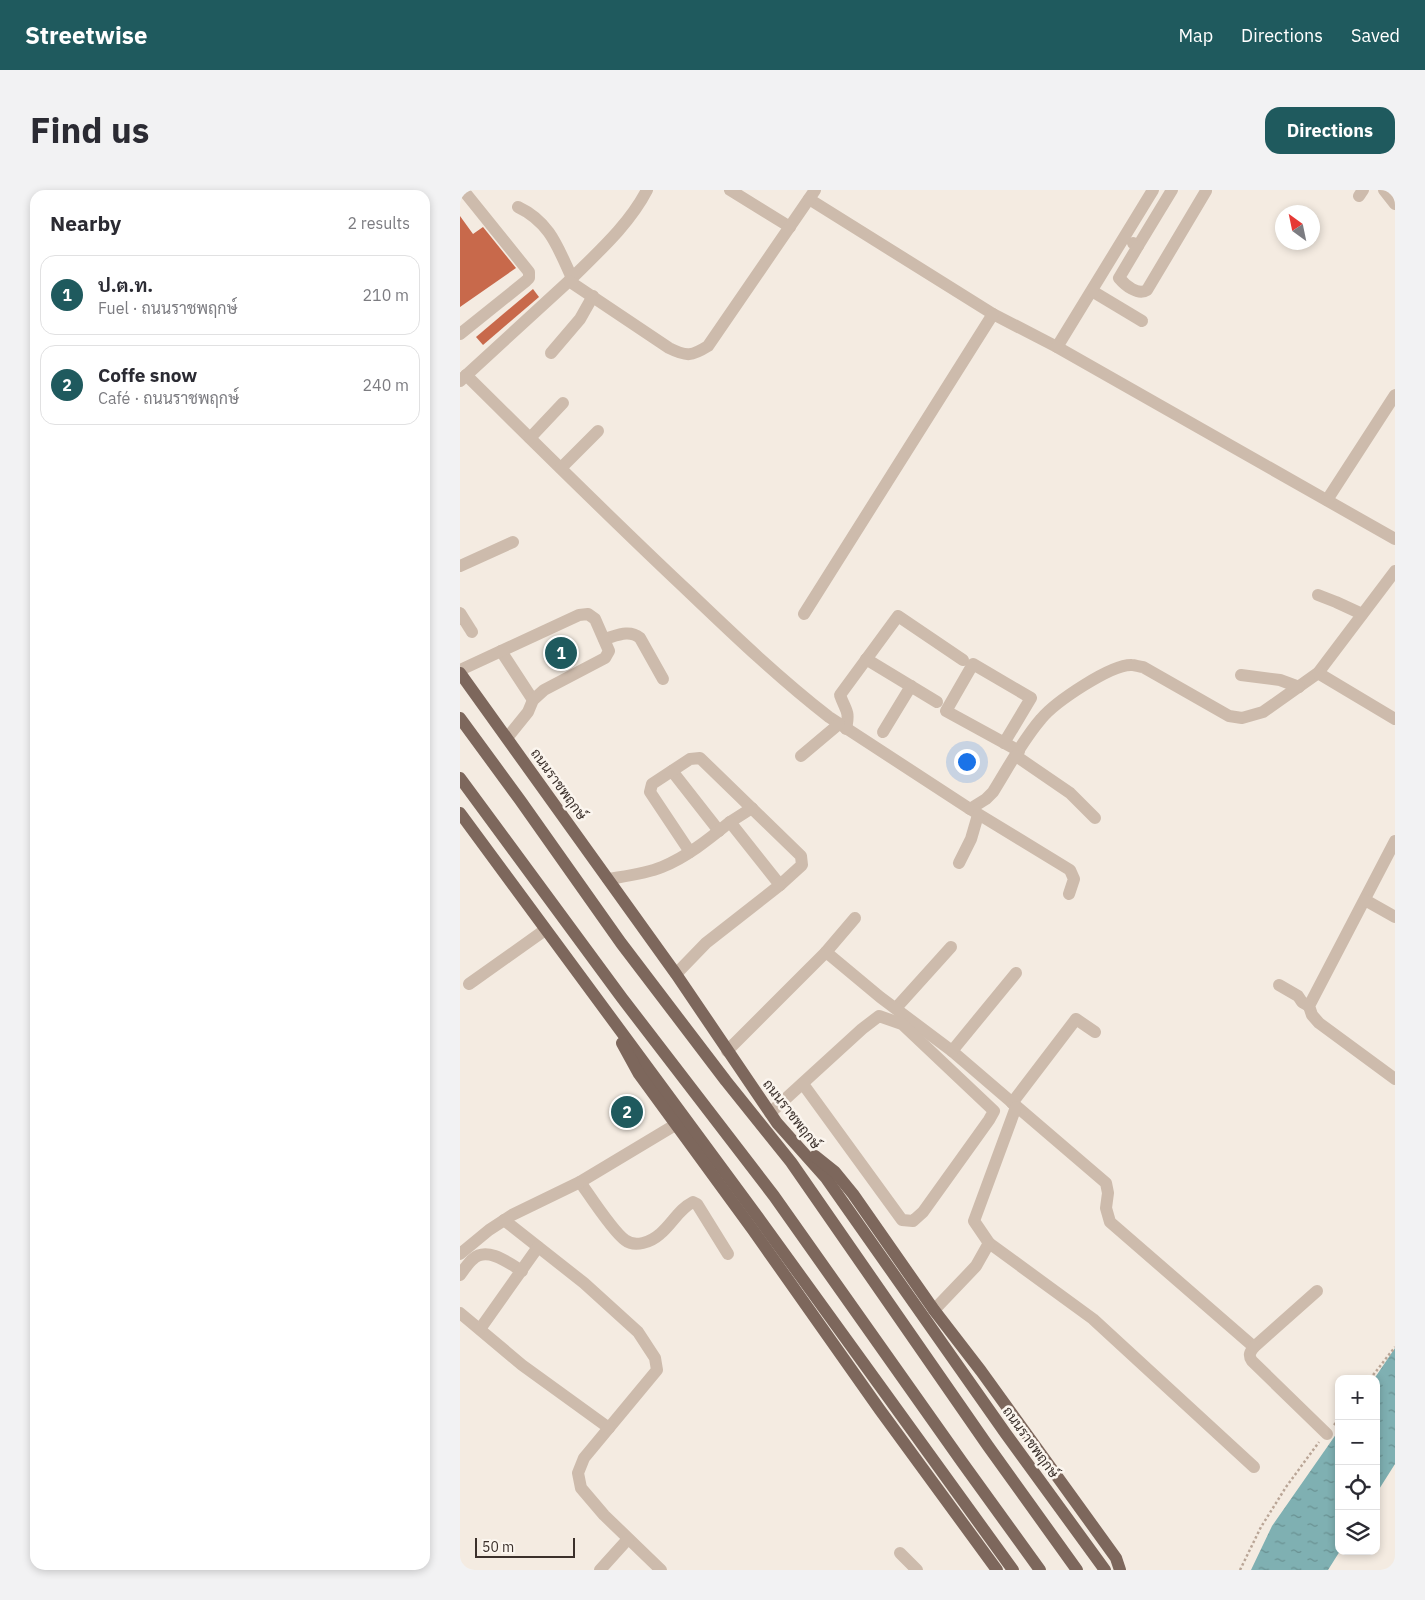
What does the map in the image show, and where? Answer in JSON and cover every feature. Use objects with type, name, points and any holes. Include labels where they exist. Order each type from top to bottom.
[{"type":"main road","name":"ถนนราชพฤกษ์","points":[[460,672],[676,974],[774,1118],[826,1178],[1006,1434],[1105,1570]]},
{"type":"main road","points":[[460,718],[621,943],[726,1081],[791,1162],[1076,1570]]},
{"type":"main road","points":[[460,778],[622,998],[774,1196],[1040,1570]]},
{"type":"main road","points":[[460,813],[760,1220],[1013,1570]]},
{"type":"main road","points":[[613,1021],[624,1049],[639,1074],[997,1570]]},
{"type":"main road","points":[[774,1118],[841,1180],[853,1194],[934,1310],[981,1371],[1116,1558],[1120,1570]]},
{"type":"street","points":[[460,334],[526,281],[529,278],[530,272],[463,190]]},
{"type":"street","points":[[647,190],[633,213],[571,280],[463,378],[530,438],[732,633],[811,704],[974,812],[1070,870],[1074,879],[1069,894]]},
{"type":"street","points":[[730,190],[790,227]]},
{"type":"street","points":[[1057,347],[1153,190]]},
{"type":"street","points":[[1172,190],[1120,278],[1138,292],[1147,290],[1206,190]]},
{"type":"street","points":[[1384,190],[1395,204]]},
{"type":"street","points":[[518,207],[546,227],[571,280],[670,348],[682,354],[695,354],[708,346],[812,194],[993,314],[1057,347],[1395,539]]},
{"type":"street","points":[[1124,237],[1138,246]]},
{"type":"street","points":[[1092,291],[1142,321]]},
{"type":"street","points":[[551,353],[580,319],[593,296]]},
{"type":"street","points":[[804,614],[993,314]]},
{"type":"street","points":[[1327,500],[1395,395]]},
{"type":"street","points":[[530,438],[563,403]]},
{"type":"street","points":[[560,468],[598,431]]},
{"type":"street","points":[[460,566],[513,542]]},
{"type":"street","points":[[959,863],[971,839],[974,812],[993,792],[1042,718],[1054,705],[1101,676],[1119,667],[1132,665],[1143,667],[1229,716],[1242,718],[1263,712],[1318,673],[1395,571]]},
{"type":"street","points":[[1318,595],[1362,614]]},
{"type":"street","points":[[460,613],[472,632]]},
{"type":"street","points":[[460,672],[579,615],[588,614],[595,619],[609,651],[605,658],[544,690],[533,700],[528,712],[507,738]]},
{"type":"street","points":[[801,756],[842,726],[849,716],[840,695],[898,616],[963,660]]},
{"type":"street","points":[[604,639],[629,633],[635,634],[640,638],[664,679]]},
{"type":"street","points":[[501,651],[533,700]]},
{"type":"street","points":[[866,659],[937,702]]},
{"type":"street","points":[[1004,743],[1031,698],[973,664],[946,711],[1004,743],[1018,753],[1070,793],[1095,818]]},
{"type":"street","points":[[1318,673],[1395,719]]},
{"type":"street","points":[[1241,675],[1280,680],[1299,687]]},
{"type":"street","points":[[884,732],[911,686]]},
{"type":"street","points":[[676,974],[706,943],[780,885],[802,865],[801,856],[700,758],[690,760],[652,784],[650,792],[690,852]]},
{"type":"street","points":[[672,771],[719,831]]},
{"type":"street","points":[[608,878],[661,867],[690,852],[752,808]]},
{"type":"street","points":[[730,822],[780,885]]},
{"type":"street","points":[[1309,1006],[1395,841]]},
{"type":"street","points":[[1365,900],[1395,917]]},
{"type":"street","points":[[727,1051],[826,952],[855,918]]},
{"type":"street","points":[[469,984],[545,930]]},
{"type":"street","points":[[896,1008],[951,947]]},
{"type":"street","points":[[826,952],[952,1051],[1106,1183],[1108,1193],[1106,1208],[1110,1222],[1254,1347]]},
{"type":"street","points":[[952,1051],[1016,973]]},
{"type":"street","points":[[1279,985],[1298,996],[1302,1002],[1309,1006],[1312,1015],[1319,1023],[1395,1079]]},
{"type":"street","points":[[774,1118],[802,1084],[879,1016],[902,1024],[994,1111],[990,1120],[922,1212],[913,1221],[902,1220],[802,1084]]},
{"type":"street","points":[[1095,1032],[1076,1019],[1014,1105],[974,1221],[989,1243],[1093,1319],[1254,1466]]},
{"type":"street","points":[[460,1254],[504,1220],[580,1182],[675,1125]]},
{"type":"street","points":[[580,1182],[617,1233],[625,1241],[634,1244],[644,1243],[659,1235],[693,1202],[697,1204],[728,1254]]},
{"type":"street","points":[[504,1220],[584,1283],[638,1332],[655,1358],[657,1370],[584,1458],[578,1473],[581,1488],[604,1516],[661,1570]]},
{"type":"street","points":[[934,1310],[976,1266],[989,1243]]},
{"type":"street","points":[[480,1329],[538,1247]]},
{"type":"street","points":[[460,1275],[474,1258],[483,1254],[496,1256],[522,1270]]},
{"type":"street","points":[[1317,1291],[1254,1347],[1249,1357],[1327,1434]]},
{"type":"street","points":[[460,1313],[522,1364],[609,1428]]},
{"type":"street","points":[[600,1570],[628,1539]]},
{"type":"street","points":[[900,1553],[917,1570]]},
{"type":"path","points":[[1373,1375],[1395,1346]]},
{"type":"path","points":[[1240,1570],[1261,1526],[1286,1487],[1338,1420]]},
{"type":"water","points":[[1395,1348],[1395,1464],[1380,1488],[1380,1375],[1377,1375]]},
{"type":"water","points":[[1335,1436],[1335,1555],[1337,1555],[1328,1570],[1251,1570],[1272,1526]]},
{"type":"building","points":[[460,216],[473,234],[483,227],[516,268],[460,307]]},
{"type":"building","points":[[533,289],[539,297],[483,345],[476,337]]},
{"type":"place","name":"ป.ต.ท.","points":[[561,653]]},
{"type":"place","name":"Coffe snow","points":[[627,1112]]}]
